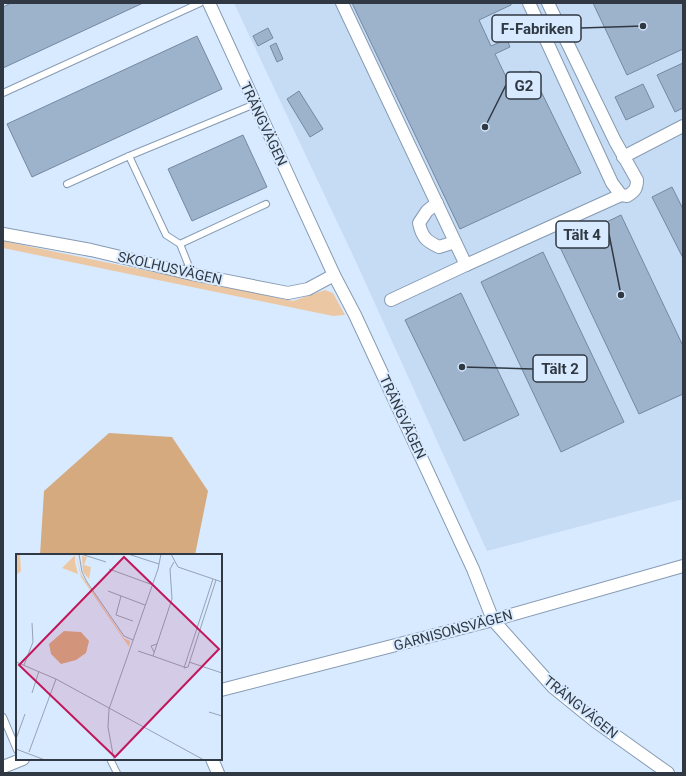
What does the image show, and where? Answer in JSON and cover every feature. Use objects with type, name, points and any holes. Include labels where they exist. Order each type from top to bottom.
[{"type":"street","name":"TRÄNGVÄGEN","points":[[209,3],[334,275],[355,315],[474,568],[493,620],[553,688],[595,721],[668,773]]},
{"type":"street","points":[[342,3],[466,265]]},
{"type":"street","points":[[529,3],[612,183],[621,195]]},
{"type":"street","points":[[391,300],[621,195],[627,196],[633,193],[637,186],[637,180],[623,157],[548,3]]},
{"type":"street","points":[[623,157],[683,126]]},
{"type":"street","points":[[437,203],[427,211],[420,223],[421,234],[427,242],[439,248],[455,242]]},
{"type":"street","name":"SKOLHUSVÄGEN","points":[[3,234],[91,250],[192,274],[288,293],[308,289],[334,275]]},
{"type":"street","name":"GARNISONSVÄGEN","points":[[222,690],[493,620],[683,566]]},
{"type":"street","points":[[3,767],[16,759]]},
{"type":"street","points":[[212,760],[218,773]]},
{"type":"lane","points":[[3,93],[200,3]]},
{"type":"lane","points":[[68,184],[129,156],[255,104]]},
{"type":"lane","points":[[129,156],[166,235],[180,244],[192,274]]},
{"type":"lane","points":[[180,244],[266,204]]},
{"type":"lane","points":[[3,717],[16,748]]},
{"type":"lane","points":[[110,760],[117,773]]},
{"type":"shaded area","points":[[234,3],[683,3],[683,499],[487,551],[357,264]]},
{"type":"shaded area","points":[[3,241],[293,301],[325,290],[333,293],[345,315],[333,316],[3,248]]},
{"type":"shaded area","points":[[109,433],[172,437],[208,491],[195,554],[40,554],[44,491]]},
{"type":"building","points":[[11,3],[143,3],[3,68],[3,7]]},
{"type":"building","points":[[352,3],[511,3],[511,5],[479,20],[491,46],[507,39],[510,47],[495,54],[508,81],[531,71],[581,173],[460,229]]},
{"type":"building","points":[[593,3],[683,3],[683,49],[627,75]]},
{"type":"building","points":[[268,28],[273,38],[258,46],[253,36]]},
{"type":"building","points":[[197,36],[222,89],[32,177],[7,124]]},
{"type":"building","points":[[276,43],[283,59],[277,62],[270,46]]},
{"type":"building","points":[[683,63],[683,108],[675,112],[657,75]]},
{"type":"building","points":[[643,84],[654,107],[626,120],[615,97]]},
{"type":"building","points":[[299,91],[323,129],[310,137],[287,99]]},
{"type":"building","points":[[243,135],[267,187],[192,221],[168,169]]},
{"type":"building","points":[[672,187],[683,209],[683,258],[652,197]]},
{"type":"building","points":[[621,215],[683,346],[683,394],[639,414],[559,245]]},
{"type":"building","points":[[543,252],[624,422],[561,452],[481,282]]},
{"type":"building","points":[[461,293],[519,415],[464,441],[405,320]]},
{"type":"place","name":"F-Fabriken","points":[[643,26]]},
{"type":"place","name":"G2","points":[[485,127]]},
{"type":"place","name":"Tält 4","points":[[621,295]]},
{"type":"place","name":"Tält 2","points":[[462,367]]}]
